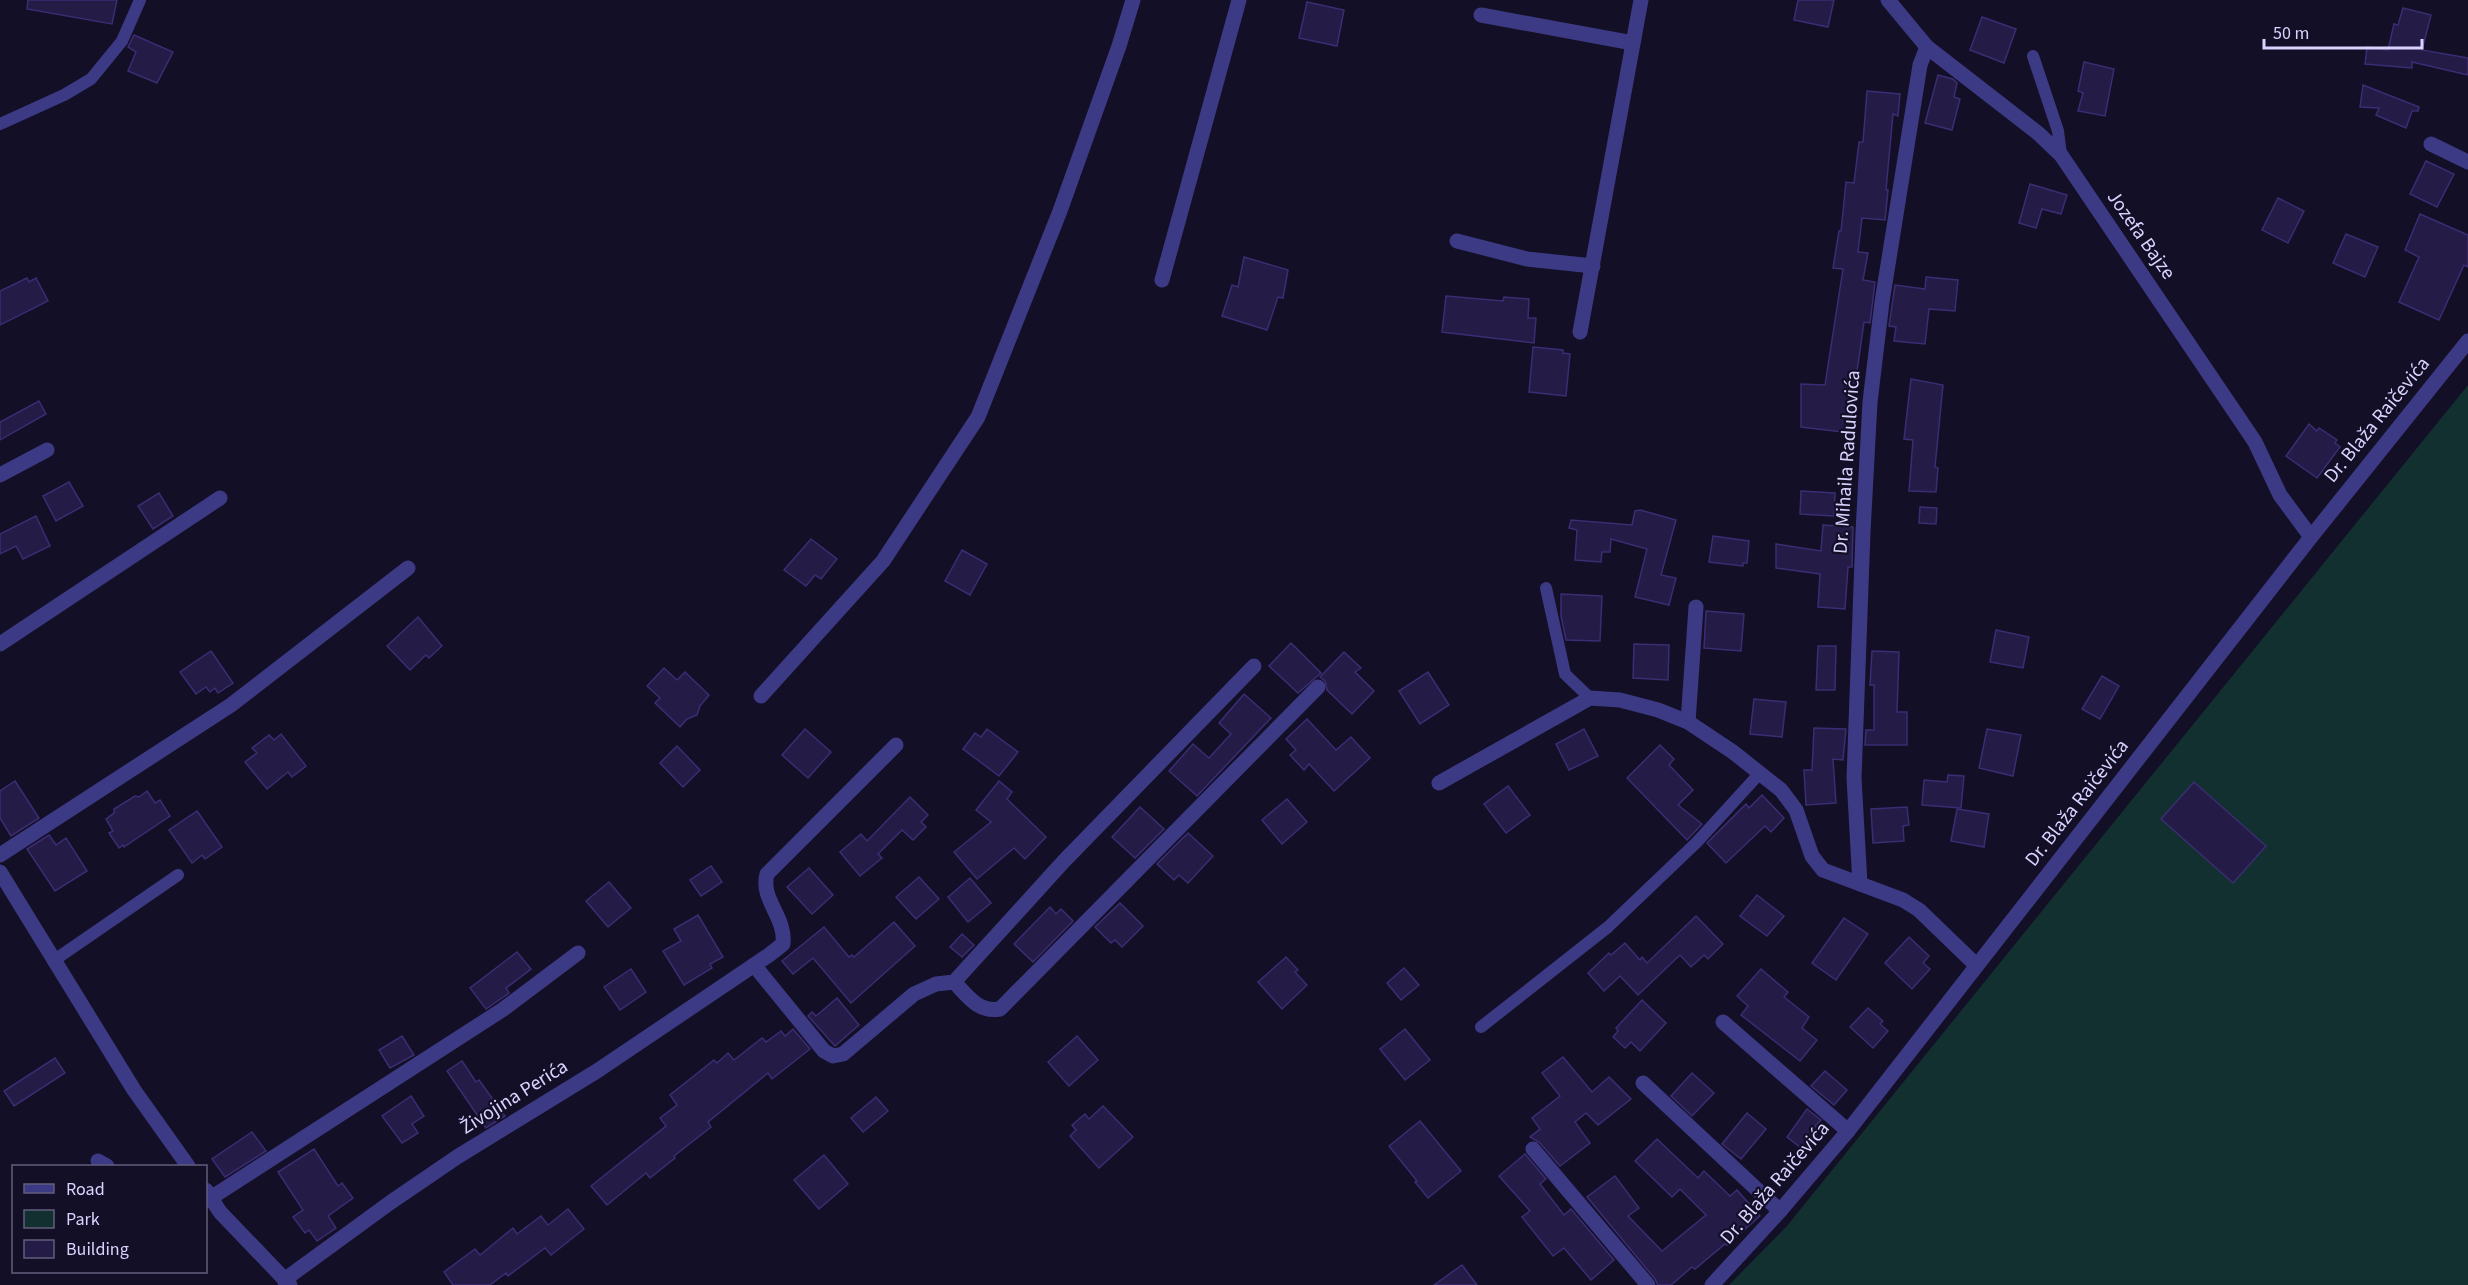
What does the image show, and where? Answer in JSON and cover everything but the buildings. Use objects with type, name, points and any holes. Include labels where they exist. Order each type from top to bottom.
[{"type":"street","points":[[761,696],[883,561],[978,417],[1060,211],[1119,46],[1133,0]]},
{"type":"street","points":[[1162,279],[1239,0]]},
{"type":"street","points":[[1581,332],[1641,0]]},
{"type":"street","name":"Jozefa Bajze","points":[[1888,0],[1928,47],[2039,134],[2061,155],[2248,432],[2280,495],[2311,537]]},
{"type":"street","points":[[1481,15],[1633,43]]},
{"type":"street","name":"Dr. Mihaila Radulovića","points":[[1860,884],[1854,778],[1870,402],[1882,302],[1918,76],[1928,47]]},
{"type":"street","points":[[2431,144],[2468,162]]},
{"type":"street","points":[[1457,241],[1527,259],[1593,266]]},
{"type":"street","name":"Dr. Blaža Raičevića","points":[[1712,1285],[1780,1211],[1848,1131],[2311,537],[2468,341]]},
{"type":"street","points":[[0,475],[47,450]]},
{"type":"street","points":[[0,644],[220,498]]},
{"type":"street","points":[[0,855],[231,705],[408,568]]},
{"type":"street","points":[[1688,722],[1696,607]]},
{"type":"street","points":[[754,965],[824,1052],[833,1056],[843,1054],[914,994],[936,984],[954,982],[1064,861],[1254,666]]},
{"type":"street","points":[[954,982],[980,1008],[990,1011],[999,1009],[1318,687]]},
{"type":"street","points":[[1439,783],[1590,698],[1620,700],[1641,705],[1688,722],[1760,773],[1791,801],[1800,819],[1812,856],[1819,866],[1829,873],[1904,900],[1919,910],[1976,965]]},
{"type":"street","name":"Živojina Perića","points":[[287,1283],[391,1202],[457,1157],[597,1071],[783,944],[782,922],[767,893],[765,884],[767,874],[896,745]]},
{"type":"street","points":[[0,872],[134,1090],[188,1165]]},
{"type":"street","points":[[287,1283],[207,1197],[502,1010],[578,952]]},
{"type":"street","points":[[1723,1022],[1848,1131]]},
{"type":"street","points":[[1643,1083],[1780,1211]]},
{"type":"street","points":[[1533,1149],[1648,1285]]},
{"type":"lane","points":[[0,124],[64,95],[91,79],[122,41],[140,0]]},
{"type":"lane","points":[[2033,56],[2058,131],[2061,155]]},
{"type":"lane","points":[[1546,588],[1565,674],[1590,698]]},
{"type":"lane","points":[[1481,1027],[1608,927],[1697,842],[1760,773]]},
{"type":"lane","points":[[53,961],[178,875]]},
{"type":"green space","points":[[2468,385],[2468,1285],[1729,1285],[1786,1227]]}]
